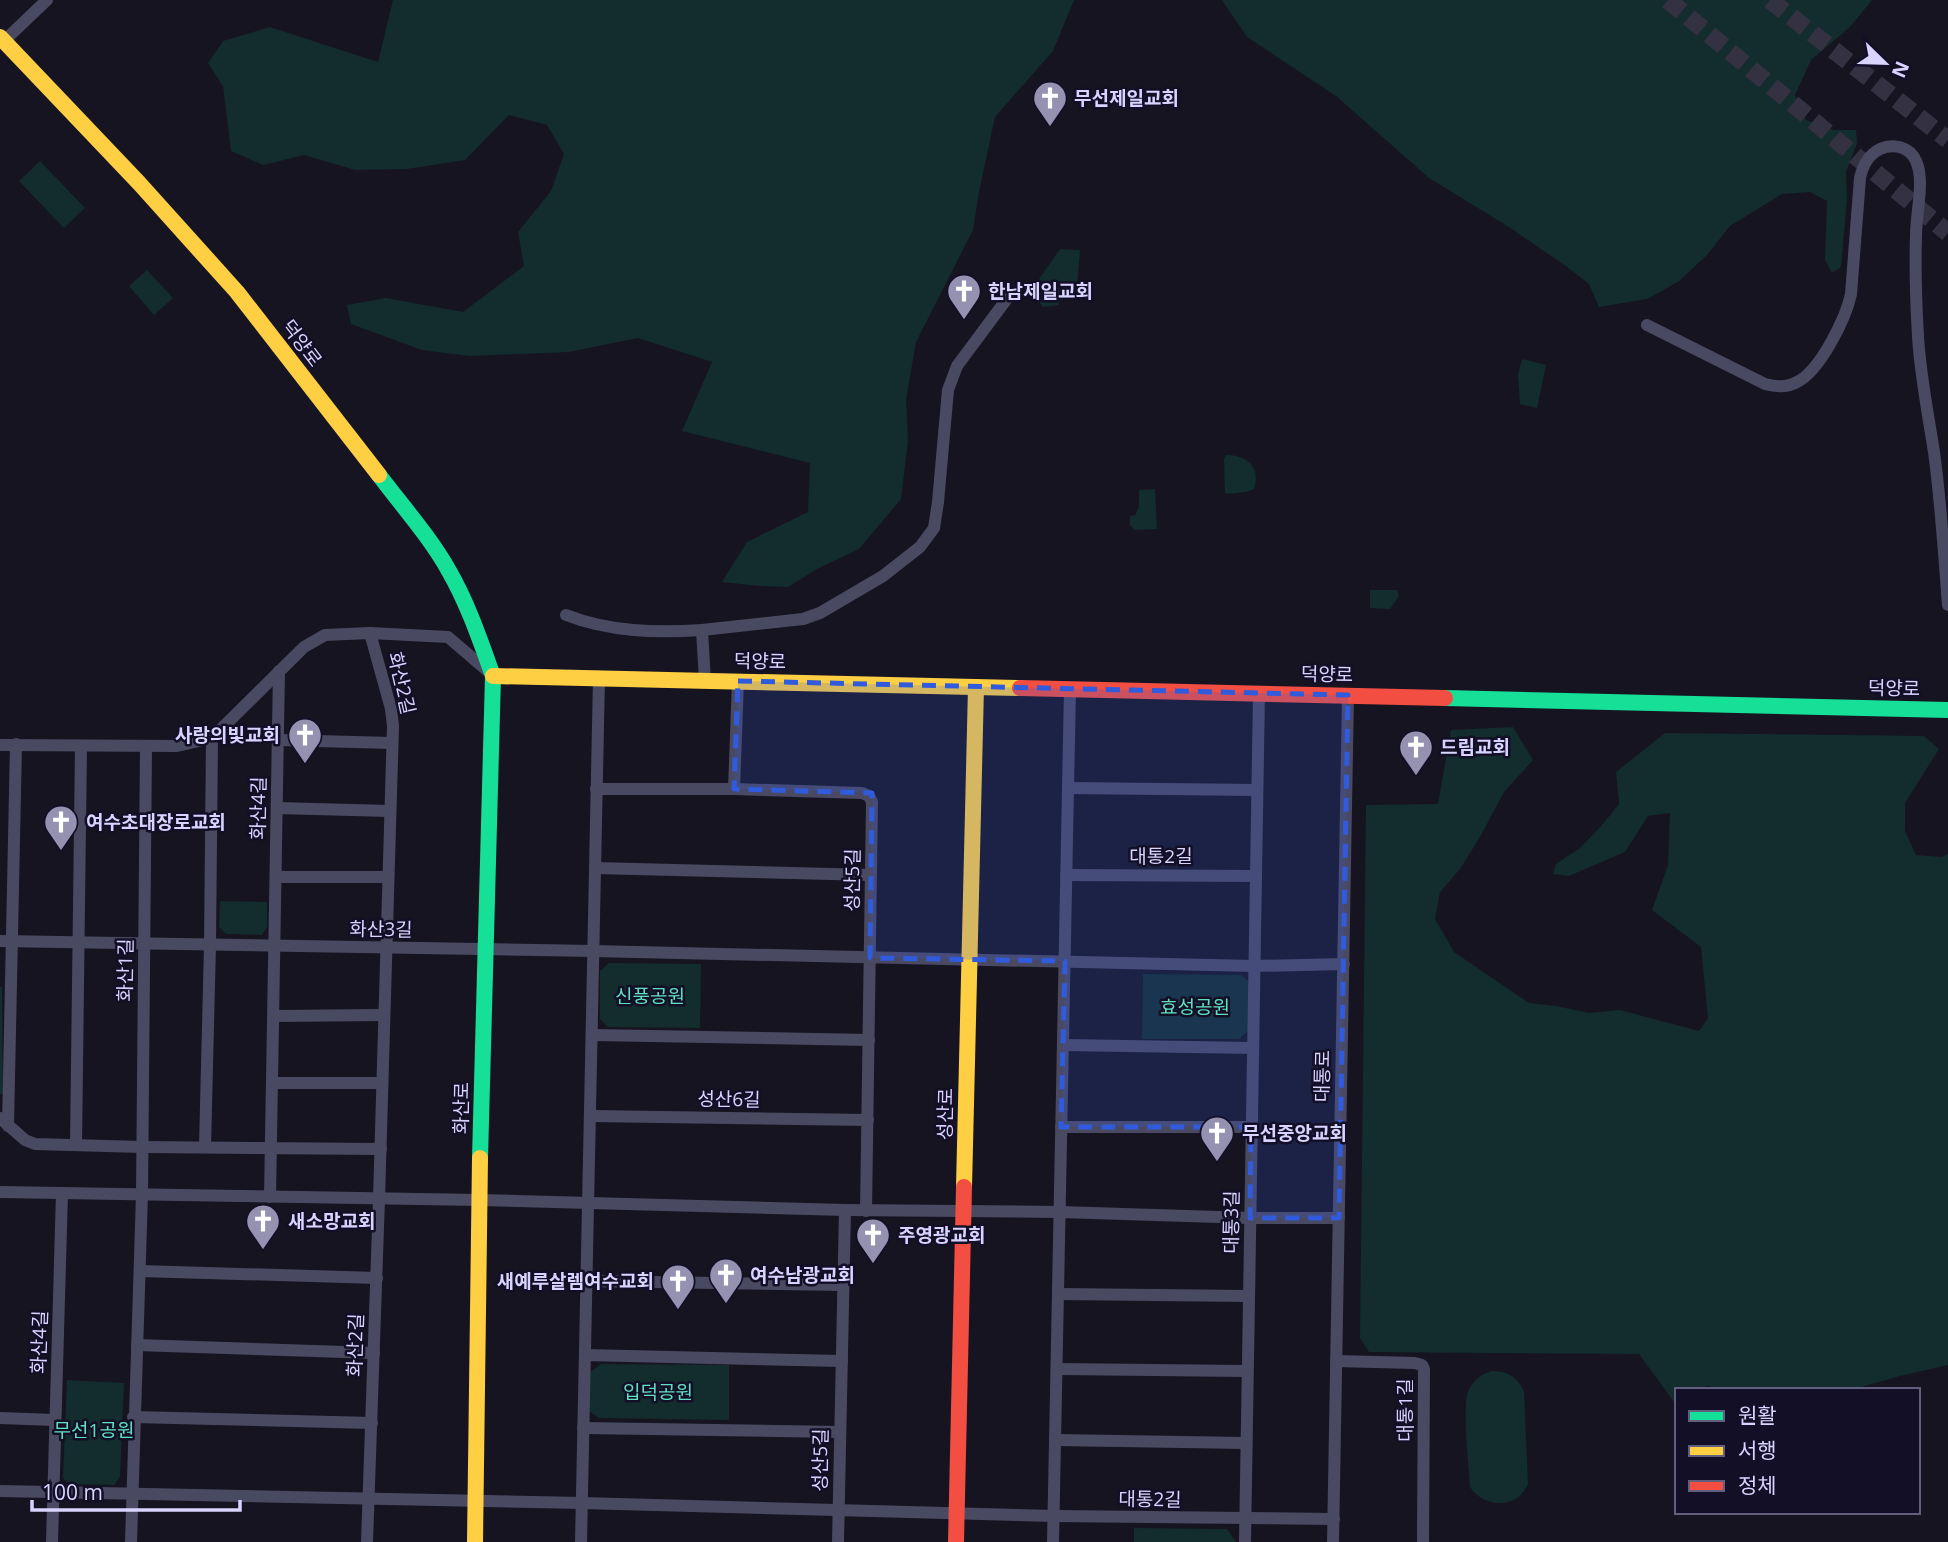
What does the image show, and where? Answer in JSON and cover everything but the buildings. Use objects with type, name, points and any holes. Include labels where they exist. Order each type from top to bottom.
[{"type":"street","points":[[2,39],[47,0]]},
{"type":"street","name":"덕양로","points":[[2,39],[139,183],[237,292],[435,547],[473,619],[493,676],[1948,710]]},
{"type":"street","points":[[1647,325],[1765,384],[1776,387],[1797,383],[1806,376],[1829,344],[1852,294],[1862,169],[1875,151],[1886,146],[1899,147],[1910,152],[1916,160],[1920,180],[1916,235],[1918,337],[1940,498],[1948,605]]},
{"type":"street","name":"덕양로","points":[[566,615],[596,625],[629,630],[682,632],[803,619],[820,613],[883,576],[920,547],[934,528],[948,390],[957,366],[1009,296]]},
{"type":"street","points":[[702,630],[705,681]]},
{"type":"street","points":[[0,745],[177,746],[212,738],[304,647],[326,635],[370,632],[448,637],[493,676]]},
{"type":"street","name":"화산2길","points":[[367,1542],[393,726],[370,632]]},
{"type":"street","name":"화산4길","points":[[275,946],[279,671]]},
{"type":"street","name":"화산로","points":[[475,1542],[479,1200],[493,676]]},
{"type":"street","points":[[581,1542],[599,678]]},
{"type":"street","points":[[596,789],[734,789],[738,681]]},
{"type":"street","name":"성산로","points":[[956,1542],[976,687]]},
{"type":"street","points":[[1053,1542],[1070,689]]},
{"type":"street","name":"대통3길","points":[[1245,1542],[1259,693]]},
{"type":"street","name":"대통로","points":[[1333,1542],[1348,695]]},
{"type":"street","points":[[205,1147],[212,738]]},
{"type":"street","name":"화산2길","points":[[278,740],[392,743]]},
{"type":"street","points":[[16,744],[14,846],[6,941],[4,1122],[29,1143],[381,1149]]},
{"type":"street","points":[[76,1145],[81,746]]},
{"type":"street","name":"화산1길","points":[[131,1542],[142,1194],[146,747]]},
{"type":"street","points":[[1068,788],[1257,790]]},
{"type":"street","name":"성산5길","points":[[734,789],[862,793],[869,796],[872,802],[866,1211]]},
{"type":"street","points":[[277,808],[390,811]]},
{"type":"street","points":[[0,846],[14,846]]},
{"type":"street","points":[[595,868],[871,875]]},
{"type":"street","name":"대통2길","points":[[1066,875],[1256,876]]},
{"type":"street","points":[[276,877],[388,877]]},
{"type":"street","name":"화산3길","points":[[6,941],[593,951]]},
{"type":"street","points":[[270,1197],[275,946]]},
{"type":"street","points":[[593,951],[1254,966],[1343,964]]},
{"type":"street","points":[[274,1016],[384,1015]]},
{"type":"street","points":[[592,1035],[869,1040]]},
{"type":"street","points":[[1063,1045],[1253,1048]]},
{"type":"street","points":[[272,1083],[382,1083]]},
{"type":"street","name":"성산6길","points":[[590,1116],[868,1120]]},
{"type":"street","points":[[1061,1127],[1251,1127]]},
{"type":"street","points":[[0,1192],[479,1200],[866,1211],[1339,1218]]},
{"type":"street","name":"화산4길","points":[[52,1542],[62,1193]]},
{"type":"street","name":"성산5길","points":[[838,1542],[845,1210]]},
{"type":"street","points":[[140,1271],[377,1278]]},
{"type":"street","points":[[586,1281],[844,1285]]},
{"type":"street","points":[[1058,1294],[1249,1296]]},
{"type":"street","points":[[137,1345],[374,1353]]},
{"type":"street","points":[[585,1355],[842,1361]]},
{"type":"street","name":"대통1길","points":[[1336,1361],[1415,1363],[1424,1369],[1423,1542]]},
{"type":"street","points":[[1057,1369],[1247,1371]]},
{"type":"street","points":[[134,1417],[372,1423]]},
{"type":"street","points":[[0,1418],[55,1420]]},
{"type":"street","points":[[583,1428],[840,1432]]},
{"type":"street","points":[[1055,1440],[1246,1443]]},
{"type":"street","points":[[0,1491],[838,1511]]},
{"type":"street","name":"대통2길","points":[[838,1511],[1334,1520]]},
{"type":"highlighted area","points":[[738,681],[1348,695],[1339,1218],[1250,1218],[1251,1127],[1061,1127],[1065,961],[870,958],[872,793],[734,789]]},
{"type":"green space","points":[[393,0],[1074,0],[1053,51],[995,117],[973,230],[916,342],[906,400],[908,441],[901,499],[859,549],[817,569],[788,587],[722,582],[747,542],[808,512],[810,463],[682,431],[712,362],[638,338],[569,352],[469,356],[422,350],[351,324],[347,305],[386,298],[463,312],[524,266],[518,232],[551,191],[564,154],[547,125],[509,115],[465,160],[407,169],[355,170],[304,155],[263,165],[231,151],[223,86],[208,63],[223,41],[270,27],[378,62]]},
{"type":"green space","points":[[1222,0],[1872,0],[1850,27],[1811,60],[1795,95],[1806,120],[1834,130],[1856,130],[1857,143],[1846,172],[1847,198],[1841,267],[1832,273],[1825,260],[1827,201],[1810,192],[1782,194],[1730,226],[1707,255],[1678,282],[1647,299],[1599,307],[1589,284],[1567,267],[1509,227],[1429,178],[1336,96],[1247,37]]},
{"type":"green space","points":[[40,161],[85,208],[64,228],[19,181]]},
{"type":"green space","points":[[1060,249],[1080,250],[1077,287],[1063,290],[1059,296],[1059,305],[1043,307],[1030,292]]},
{"type":"green space","points":[[147,270],[173,298],[154,315],[129,286]]},
{"type":"green space","points":[[1522,359],[1546,365],[1537,408],[1520,404],[1518,375]]},
{"type":"green space","points":[[1226,455],[1240,457],[1250,464],[1256,474],[1254,489],[1227,494],[1225,492]]},
{"type":"green space","points":[[1155,489],[1157,529],[1135,530],[1130,525],[1130,516],[1135,515],[1139,507],[1139,490]]},
{"type":"green space","points":[[1370,590],[1397,590],[1399,596],[1390,609],[1370,608]]},
{"type":"green space","points":[[1513,727],[1533,760],[1504,792],[1460,869],[1440,892],[1435,919],[1454,952],[1529,1003],[1589,1013],[1620,1010],[1699,1031],[1708,1018],[1701,947],[1652,910],[1668,865],[1670,813],[1648,816],[1625,852],[1569,876],[1553,874],[1556,864],[1580,848],[1619,804],[1616,772],[1665,733],[1924,736],[1939,749],[1905,803],[1905,831],[1916,855],[1942,857],[1948,854],[1948,1365],[1858,1388],[1675,1388],[1675,1403],[1639,1354],[1369,1352],[1360,1338],[1366,805],[1438,804],[1451,730]]},
{"type":"green space","points":[[220,901],[267,902],[267,927],[262,935],[226,934],[219,927]]},
{"type":"green space","name":"신풍공원","points":[[609,963],[701,964],[700,1028],[608,1027],[600,1019],[600,971]]},
{"type":"green space","name":"효성공원","points":[[1143,974],[1241,975],[1249,982],[1248,1031],[1239,1039],[1142,1039]]},
{"type":"green space","points":[[2,987],[3,1094],[0,1094]]},
{"type":"green space","name":"입덕공원","points":[[601,1364],[729,1365],[729,1420],[599,1418],[587,1410],[589,1373]]},
{"type":"green space","points":[[1492,1371],[1512,1376],[1524,1392],[1528,1484],[1517,1498],[1500,1503],[1484,1499],[1470,1487],[1466,1438],[1468,1392],[1477,1378]]},
{"type":"green space","name":"무선1공원","points":[[67,1380],[124,1383],[120,1477],[114,1485],[69,1484],[63,1478]]},
{"type":"green space","points":[[1134,1528],[1227,1529],[1236,1542],[1134,1542]]},
{"type":"tunnel","points":[[1668,0],[1948,233]]},
{"type":"tunnel","points":[[1770,0],[1948,140]]},
{"type":"traffic: fast","points":[[379,475],[442,558],[468,609],[493,676],[480,1158]]},
{"type":"traffic: fast","points":[[1445,698],[1948,710]]},
{"type":"traffic: slow","points":[[0,37],[139,183],[237,292],[379,475]]},
{"type":"traffic: slow","points":[[493,676],[1020,688]]},
{"type":"traffic: slow","points":[[964,1187],[976,687]]},
{"type":"traffic: slow","points":[[475,1542],[480,1158]]},
{"type":"traffic: jam","points":[[1020,688],[1445,698]]},
{"type":"traffic: jam","points":[[956,1542],[964,1187]]},
{"type":"place","name":"무선제일교회","points":[[1050,128]]},
{"type":"place","name":"한남제일교회","points":[[964,321]]},
{"type":"place","name":"사랑의빛교회","points":[[305,765]]},
{"type":"place","name":"드림교회","points":[[1416,777]]},
{"type":"place","name":"여수초대장로교회","points":[[61,852]]},
{"type":"place","name":"무선중앙교회","points":[[1217,1163]]},
{"type":"place","name":"새소망교회","points":[[263,1251]]},
{"type":"place","name":"주영광교회","points":[[873,1265]]},
{"type":"place","name":"여수남광교회","points":[[726,1305]]},
{"type":"place","name":"새예루살렘여수교회","points":[[678,1311]]}]
